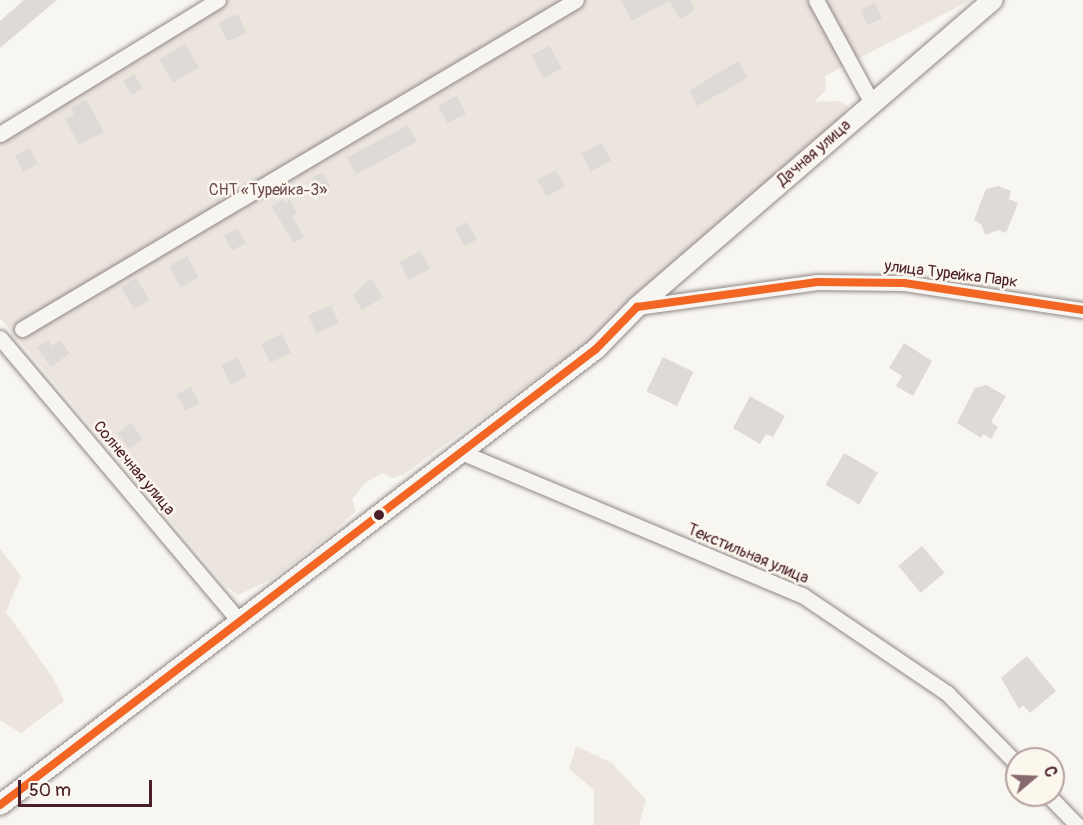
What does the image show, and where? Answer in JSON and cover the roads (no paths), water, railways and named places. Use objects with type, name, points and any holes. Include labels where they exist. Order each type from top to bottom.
[{"type":"street","points":[[0,134],[218,0]]},
{"type":"street","points":[[22,329],[558,4],[576,0]]},
{"type":"street","points":[[816,0],[872,103]]},
{"type":"street","name":"Дачная улица","points":[[0,805],[596,349],[637,307],[993,0]]},
{"type":"street","name":"улица Турейка Парк","points":[[637,307],[817,282],[904,284],[1083,310]]},
{"type":"street","name":"Солнечная улица","points":[[0,338],[240,622]]},
{"type":"street","name":"Текстильная улица","points":[[460,452],[802,595],[947,693],[1005,752]]},
{"type":"street","points":[[1060,807],[1077,825]]},
{"type":"park label","name":"СНТ «Турейка-3»","points":[[268,190]]}]
